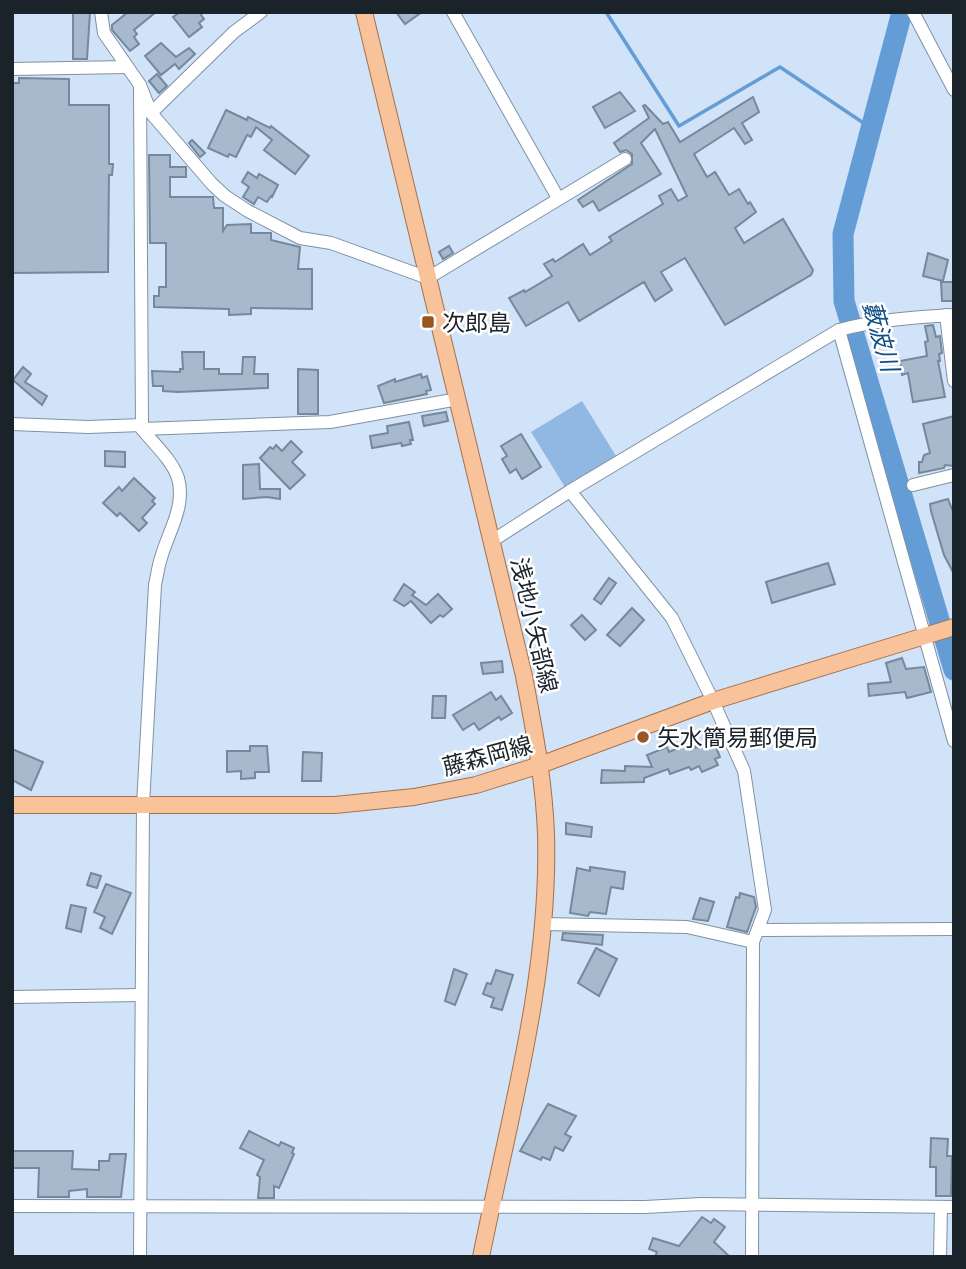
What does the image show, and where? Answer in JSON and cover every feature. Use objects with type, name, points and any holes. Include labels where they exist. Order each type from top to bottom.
[{"type":"main road","name":"浅地小矢部線","points":[[364,12],[524,676],[540,765],[546,834],[543,924],[531,1015],[481,1257]]},
{"type":"main road","name":"藤森岡線","points":[[12,805],[335,805],[414,797],[476,785],[540,765],[713,701],[954,627]]},
{"type":"street","points":[[101,12],[104,33],[139,85],[151,113],[212,184],[248,211],[300,238],[331,243],[428,278],[625,159]]},
{"type":"street","points":[[151,113],[234,32],[261,12]]},
{"type":"street","points":[[453,12],[558,198]]},
{"type":"street","points":[[914,15],[954,90]]},
{"type":"street","points":[[12,69],[127,67]]},
{"type":"street","points":[[139,85],[142,427],[170,463],[178,478],[180,496],[177,514],[160,559],[155,585],[143,805],[140,1257]]},
{"type":"street","points":[[492,541],[570,491],[839,330],[900,318],[950,315],[954,381]]},
{"type":"street","points":[[839,330],[954,741]]},
{"type":"street","points":[[12,424],[142,427],[330,422],[458,400]]},
{"type":"street","points":[[913,485],[954,475]]},
{"type":"street","points":[[570,491],[671,618],[713,701],[744,771],[765,910],[756,936],[752,1257]]},
{"type":"street","points":[[543,924],[687,927],[756,936],[954,929]]},
{"type":"street","points":[[12,997],[141,995]]},
{"type":"street","points":[[12,1206],[491,1208],[701,1204],[947,1207],[940,1257]]},
{"type":"shaded area","points":[[582,401],[616,456],[565,487],[531,432]]},
{"type":"building","points":[[73,12],[90,12],[87,59],[73,59]]},
{"type":"building","points":[[128,12],[156,12],[134,30],[137,34],[134,37],[139,44],[130,51],[112,30],[112,25]]},
{"type":"building","points":[[180,12],[199,12],[204,19],[199,23],[202,27],[189,37],[173,17]]},
{"type":"building","points":[[396,12],[422,12],[405,24]]},
{"type":"building","points":[[161,43],[176,57],[189,48],[195,54],[179,69],[175,64],[161,75],[145,56]]},
{"type":"building","points":[[157,74],[167,86],[159,93],[149,81]]},
{"type":"building","points":[[19,78],[69,79],[69,105],[109,105],[109,164],[113,164],[112,175],[109,175],[108,272],[12,273],[12,83],[19,83]]},
{"type":"building","points":[[620,92],[635,111],[605,128],[593,107]]},
{"type":"building","points":[[753,97],[759,112],[742,123],[752,140],[745,144],[734,128],[694,154],[707,177],[715,172],[729,195],[739,189],[756,212],[735,228],[744,243],[783,219],[813,270],[811,275],[725,325],[685,258],[661,272],[672,290],[655,301],[644,282],[579,321],[568,302],[526,326],[509,298],[552,276],[544,264],[553,259],[555,262],[583,244],[590,255],[612,241],[609,237],[663,204],[659,196],[671,189],[678,201],[687,196],[655,129],[641,143],[661,174],[599,211],[593,201],[583,207],[578,200],[632,164],[632,154],[626,150],[620,152],[614,143],[649,118],[643,106],[663,124],[668,122],[680,142]]},
{"type":"building","points":[[226,110],[247,120],[248,117],[270,128],[271,126],[309,156],[295,174],[264,150],[272,140],[256,127],[251,137],[247,135],[236,157],[229,154],[228,157],[208,148]]},
{"type":"building","points":[[192,140],[205,153],[200,157],[189,143]]},
{"type":"building","points":[[149,155],[170,155],[170,167],[186,167],[186,177],[170,177],[170,197],[213,197],[214,208],[223,208],[223,231],[227,225],[251,224],[251,233],[271,233],[271,240],[300,247],[298,269],[312,269],[312,309],[251,308],[251,314],[229,315],[229,309],[154,307],[154,296],[159,296],[159,287],[166,287],[166,243],[150,243]]},
{"type":"building","points":[[248,172],[257,178],[259,174],[278,185],[267,202],[258,197],[254,204],[243,197],[249,187],[242,182]]},
{"type":"building","points":[[449,246],[453,253],[443,259],[439,252]]},
{"type":"building","points":[[928,253],[948,260],[943,281],[923,276]]},
{"type":"building","points":[[941,282],[954,282],[954,301],[942,301]]},
{"type":"building","points":[[933,325],[936,337],[940,336],[942,353],[939,354],[938,361],[945,397],[913,402],[908,373],[902,375],[900,361],[927,356],[925,326]]},
{"type":"building","points":[[182,352],[204,352],[204,369],[219,369],[219,374],[242,374],[243,357],[255,357],[254,374],[268,374],[268,388],[178,392],[163,391],[163,386],[153,386],[152,371],[180,372],[180,369],[183,369]]},
{"type":"building","points":[[23,367],[31,374],[25,382],[47,396],[42,405],[13,380]]},
{"type":"building","points":[[298,369],[318,370],[318,414],[298,414]]},
{"type":"building","points":[[421,374],[422,378],[427,376],[431,390],[426,391],[427,394],[384,403],[378,386],[395,379],[395,382]]},
{"type":"building","points":[[446,412],[448,421],[424,426],[422,416]]},
{"type":"building","points":[[954,416],[954,466],[945,465],[944,468],[919,473],[919,462],[922,462],[924,455],[930,453],[923,424]]},
{"type":"building","points":[[409,422],[413,440],[410,440],[411,444],[372,448],[370,436],[388,433],[387,426]]},
{"type":"building","points":[[521,434],[541,467],[522,479],[516,469],[510,473],[502,459],[507,456],[501,446]]},
{"type":"building","points":[[291,441],[302,452],[292,462],[305,475],[290,489],[260,458],[270,447],[273,449],[276,445],[282,451]]},
{"type":"building","points":[[105,451],[125,452],[125,467],[105,466]]},
{"type":"building","points":[[259,464],[260,489],[280,489],[280,499],[243,499],[243,465]]},
{"type":"building","points":[[134,478],[155,498],[152,501],[155,504],[142,518],[147,523],[139,531],[120,513],[117,516],[103,503],[119,487],[122,491]]},
{"type":"building","points":[[948,499],[954,514],[954,574],[944,555],[930,504]]},
{"type":"building","points":[[828,563],[835,584],[772,603],[766,582]]},
{"type":"building","points":[[609,578],[616,583],[601,604],[594,599]]},
{"type":"building","points":[[404,584],[415,592],[412,595],[426,605],[438,594],[452,609],[431,623],[411,601],[404,606],[394,600]]},
{"type":"building","points":[[632,608],[644,620],[620,646],[607,635]]},
{"type":"building","points":[[582,615],[596,630],[585,640],[571,625]]},
{"type":"building","points":[[902,658],[906,669],[924,667],[931,692],[907,698],[905,692],[869,696],[868,684],[891,682],[886,663]]},
{"type":"building","points":[[502,661],[503,672],[483,674],[481,663]]},
{"type":"building","points":[[491,692],[496,700],[501,696],[512,713],[501,720],[499,717],[479,730],[474,723],[463,730],[453,715]]},
{"type":"building","points":[[433,696],[446,696],[445,718],[432,718]]},
{"type":"building","points":[[713,740],[720,757],[715,759],[718,765],[702,772],[699,766],[670,774],[668,769],[644,778],[644,782],[601,783],[602,770],[625,771],[625,766],[652,767],[647,755],[667,747],[669,752],[693,742],[696,748]]},
{"type":"building","points":[[250,746],[267,746],[269,772],[255,772],[255,778],[241,779],[241,771],[227,772],[227,751],[250,751]]},
{"type":"building","points":[[12,749],[43,762],[31,790],[12,780]]},
{"type":"building","points":[[303,752],[322,753],[321,781],[302,781]]},
{"type":"building","points":[[566,823],[592,827],[591,837],[566,834]]},
{"type":"building","points":[[590,867],[625,872],[623,889],[611,887],[606,914],[590,912],[588,916],[570,913],[577,868],[590,871]]},
{"type":"building","points":[[91,873],[101,876],[97,888],[87,885]]},
{"type":"building","points":[[106,884],[131,893],[112,934],[100,928],[105,917],[94,912]]},
{"type":"building","points":[[740,893],[754,897],[756,907],[747,932],[727,927],[736,897],[739,898]]},
{"type":"building","points":[[700,898],[714,902],[708,921],[693,919]]},
{"type":"building","points":[[71,905],[86,908],[81,932],[66,928]]},
{"type":"building","points":[[563,933],[603,935],[602,945],[562,940]]},
{"type":"building","points":[[596,948],[617,959],[599,996],[578,983]]},
{"type":"building","points":[[454,969],[467,974],[455,1005],[445,1001]]},
{"type":"building","points":[[496,970],[513,975],[502,1010],[491,1007],[494,998],[483,994],[487,983],[491,984]]},
{"type":"building","points":[[548,1104],[576,1116],[565,1134],[571,1137],[563,1151],[555,1147],[550,1160],[542,1157],[541,1160],[520,1151]]},
{"type":"building","points":[[249,1131],[279,1146],[281,1142],[294,1148],[294,1154],[279,1188],[274,1186],[274,1198],[258,1198],[260,1177],[257,1175],[264,1160],[240,1148]]},
{"type":"building","points":[[931,1138],[948,1139],[947,1156],[952,1156],[951,1196],[936,1196],[936,1167],[930,1167]]},
{"type":"building","points":[[12,1151],[73,1151],[72,1169],[99,1170],[99,1161],[109,1161],[110,1154],[126,1154],[121,1197],[87,1197],[87,1189],[69,1191],[69,1197],[38,1197],[39,1168],[12,1168]]},
{"type":"building","points":[[702,1217],[711,1223],[714,1219],[725,1227],[714,1242],[730,1257],[655,1257],[657,1252],[649,1249],[653,1238],[679,1246]]},
{"type":"waterway","points":[[606,12],[679,126],[780,67],[871,128]]},
{"type":"waterway","name":"藪波川","points":[[902,12],[843,234],[844,301],[954,670]]},
{"type":"place","name":"次郎島","points":[[428,322]]},
{"type":"place","name":"矢水簡易郵便局","points":[[643,737]]}]
